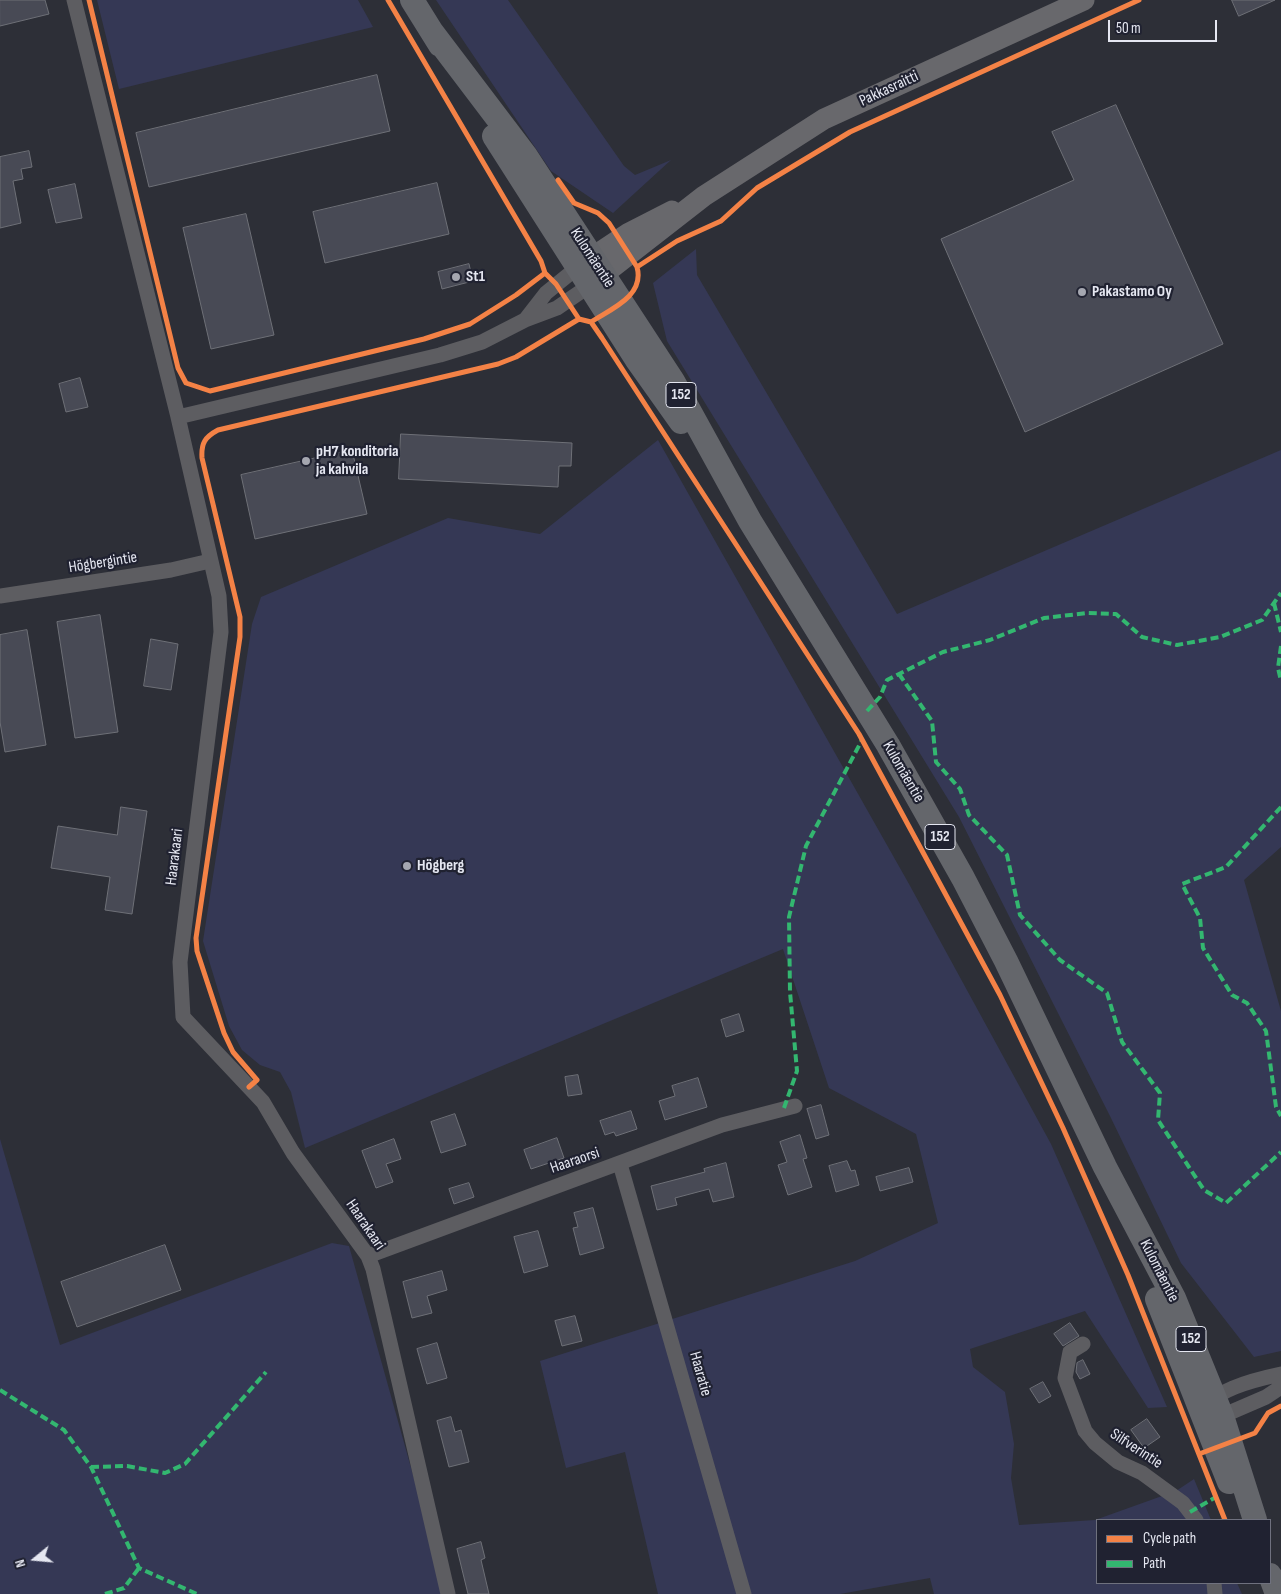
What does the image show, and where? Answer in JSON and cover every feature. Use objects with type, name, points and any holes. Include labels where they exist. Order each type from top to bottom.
[{"type":"main road","name":"Kulomäentie","points":[[412,0],[513,167],[673,381],[750,521],[888,745],[963,878],[1006,961],[1105,1167],[1213,1408],[1255,1519]]},
{"type":"main road","name":"Kulomäentie","points":[[1213,1408],[1244,1519]]},
{"type":"main road","points":[[1271,1577],[1278,1594]]},
{"type":"street","name":"Haarakaari","points":[[74,0],[178,417],[219,596],[221,632],[180,962],[183,1017],[263,1102],[294,1153],[368,1256],[373,1269],[448,1594]]},
{"type":"street","name":"Pakkasraitti","points":[[591,271],[824,119],[1084,0]]},
{"type":"street","points":[[178,417],[440,355],[482,342],[525,320],[558,308],[591,271]]},
{"type":"street","points":[[525,320],[546,293],[591,271]]},
{"type":"street","name":"Högbergintie","points":[[0,596],[171,570],[210,561]]},
{"type":"street","name":"Haaraorsi","points":[[368,1256],[722,1125],[795,1106]]},
{"type":"street","name":"Haaratie","points":[[620,1164],[744,1594]]},
{"type":"street","name":"Silfverintie","points":[[1083,1344],[1070,1352],[1065,1378],[1086,1431],[1095,1443],[1118,1462],[1142,1473],[1183,1503],[1195,1519]]},
{"type":"street","points":[[1213,1408],[1260,1378],[1281,1374]]},
{"type":"street","points":[[1213,1408],[1266,1397],[1281,1386]]},
{"type":"shaded area","points":[[97,0],[358,0],[373,27],[119,89]]},
{"type":"shaded area","points":[[436,0],[508,0],[624,166],[635,175],[671,160],[613,213],[551,171]]},
{"type":"shaded area","points":[[696,249],[697,275],[897,614],[1281,450],[1281,847],[1244,880],[1281,1011],[1281,1351],[1254,1357],[1181,1263],[1110,1116],[959,817],[667,341],[653,283]]},
{"type":"shaded area","points":[[658,440],[909,884],[1051,1144],[1167,1407],[1148,1408],[1085,1311],[970,1349],[973,1367],[1005,1392],[1014,1444],[1011,1478],[1019,1525],[1096,1520],[1096,1584],[1237,1584],[1242,1594],[934,1594],[930,1578],[840,1594],[658,1594],[625,1452],[566,1468],[540,1361],[855,1261],[938,1223],[916,1134],[829,1088],[783,949],[305,1148],[291,1092],[280,1072],[260,1065],[242,1050],[229,1026],[203,941],[252,624],[261,597],[448,518],[540,534]]},
{"type":"shaded area","points":[[0,1139],[60,1345],[332,1243],[349,1246],[422,1507],[451,1594],[0,1594]]},
{"type":"shaded area","points":[[1194,1479],[1211,1519],[1098,1519],[1176,1491]]},
{"type":"building","points":[[0,0],[45,0],[49,14],[0,26]]},
{"type":"building","points":[[1232,0],[1275,0],[1239,16]]},
{"type":"building","points":[[377,75],[390,131],[149,187],[136,133]]},
{"type":"building","name":"Pakastamo Oy","points":[[1116,105],[1223,344],[1025,432],[941,239],[1074,180],[1052,132]]},
{"type":"building","points":[[29,151],[32,167],[21,169],[23,179],[13,181],[21,223],[0,228],[0,157]]},
{"type":"building","points":[[437,183],[449,234],[325,263],[313,212]]},
{"type":"building","points":[[75,184],[82,218],[56,223],[48,190]]},
{"type":"building","points":[[246,214],[274,335],[211,349],[183,228]]},
{"type":"building","points":[[469,264],[473,281],[442,289],[438,272]]},
{"type":"building","points":[[80,378],[88,407],[66,412],[59,384]]},
{"type":"building","points":[[401,434],[572,443],[571,466],[559,466],[558,487],[399,479]]},
{"type":"building","points":[[352,450],[367,514],[255,539],[241,475]]},
{"type":"building","points":[[100,615],[118,732],[75,738],[57,622]]},
{"type":"building","points":[[27,630],[46,745],[5,752],[0,722],[0,635]]},
{"type":"building","points":[[151,639],[178,644],[171,690],[144,686]]},
{"type":"building","points":[[121,807],[147,811],[132,914],[105,910],[110,877],[51,868],[58,826],[117,835]]},
{"type":"building","points":[[739,1014],[744,1031],[726,1037],[721,1020]]},
{"type":"building","points":[[578,1075],[582,1094],[568,1096],[565,1077]]},
{"type":"building","points":[[698,1078],[707,1107],[665,1120],[659,1101],[675,1096],[672,1086]]},
{"type":"building","points":[[821,1105],[829,1135],[816,1139],[807,1109]]},
{"type":"building","points":[[631,1111],[637,1129],[616,1136],[614,1132],[605,1135],[600,1121]]},
{"type":"building","points":[[455,1114],[466,1145],[441,1153],[431,1122]]},
{"type":"building","points":[[800,1135],[807,1158],[803,1159],[812,1187],[788,1195],[778,1165],[787,1162],[780,1142]]},
{"type":"building","points":[[557,1138],[564,1158],[531,1169],[524,1150]]},
{"type":"building","points":[[394,1139],[401,1159],[386,1164],[393,1182],[376,1188],[362,1151]]},
{"type":"building","points":[[847,1161],[851,1171],[855,1170],[859,1185],[836,1192],[829,1166]]},
{"type":"building","points":[[726,1163],[734,1197],[713,1202],[709,1189],[675,1198],[677,1205],[657,1210],[651,1186],[705,1172],[704,1169]]},
{"type":"building","points":[[909,1168],[913,1182],[880,1191],[876,1177]]},
{"type":"building","points":[[469,1183],[474,1197],[454,1204],[449,1189]]},
{"type":"building","points":[[593,1208],[604,1248],[580,1255],[573,1228],[578,1227],[574,1213]]},
{"type":"building","points":[[538,1231],[548,1266],[524,1273],[514,1237]]},
{"type":"building","points":[[165,1245],[181,1290],[77,1327],[61,1282]]},
{"type":"building","points":[[442,1271],[447,1290],[427,1296],[432,1313],[412,1318],[403,1282]]},
{"type":"building","points":[[575,1316],[582,1341],[562,1346],[555,1321]]},
{"type":"building","points":[[1070,1323],[1079,1336],[1063,1346],[1054,1334]]},
{"type":"building","points":[[437,1343],[447,1378],[427,1384],[417,1349]]},
{"type":"building","points":[[1083,1360],[1090,1374],[1080,1379],[1076,1372],[1077,1363]]},
{"type":"building","points":[[1043,1382],[1051,1396],[1039,1403],[1030,1389]]},
{"type":"building","points":[[451,1417],[455,1432],[461,1430],[469,1462],[449,1467],[437,1421]]},
{"type":"building","points":[[1147,1419],[1160,1437],[1144,1448],[1131,1430]]},
{"type":"building","points":[[481,1542],[485,1558],[481,1560],[489,1594],[468,1594],[457,1549]]},
{"type":"marked path","points":[[867,711],[880,697],[887,680],[943,652],[990,640],[1044,618],[1087,613],[1116,614],[1142,637],[1177,645],[1220,637],[1262,620],[1281,593]]},
{"type":"marked path","points":[[1274,603],[1281,632]]},
{"type":"marked path","points":[[1281,646],[1278,668],[1281,681]]},
{"type":"marked path","points":[[899,674],[932,721],[936,762],[960,789],[969,815],[1007,855],[1020,915],[1060,960],[1107,993],[1122,1042],[1160,1093],[1158,1120],[1204,1190],[1226,1203],[1281,1152]]},
{"type":"marked path","points":[[784,1108],[797,1071],[790,992],[789,917],[806,846],[862,740]]},
{"type":"marked path","points":[[1281,807],[1226,867],[1182,884],[1200,918],[1203,948],[1232,995],[1247,1003],[1266,1031],[1276,1107],[1281,1116]]},
{"type":"marked path","points":[[91,1467],[127,1466],[165,1473],[185,1464],[266,1372]]},
{"type":"marked path","points":[[0,1390],[64,1430],[91,1467],[139,1568],[197,1594]]},
{"type":"marked path","points":[[1190,1512],[1216,1497]]},
{"type":"marked path","points":[[105,1594],[124,1588],[139,1568]]},
{"type":"cycle path","points":[[89,0],[178,368],[186,383],[210,391],[424,339],[470,324],[516,295],[545,273]]},
{"type":"cycle path","points":[[388,0],[541,261],[545,273],[556,284],[579,319],[591,322],[602,338],[859,734],[1000,995],[1063,1128],[1128,1275],[1225,1519]]},
{"type":"cycle path","points":[[558,180],[574,203],[598,213],[609,223],[637,267],[677,241],[721,221],[757,188],[850,132],[1139,0]]},
{"type":"cycle path","points":[[591,322],[616,307],[631,294],[636,286],[638,277],[637,267]]},
{"type":"cycle path","points":[[249,1087],[257,1080],[233,1052],[224,1033],[197,951],[196,938],[240,637],[240,617],[202,458],[203,444],[210,435],[218,430],[498,364],[516,357],[579,319]]},
{"type":"cycle path","points":[[1199,1454],[1255,1433],[1268,1413],[1281,1406]]},
{"type":"place","name":"St1","points":[[456,277]]},
{"type":"place","name":"Pakastamo Oy","points":[[1082,292]]},
{"type":"place","name":"pH7 konditoria ja kahvila","points":[[306,461]]},
{"type":"place","name":"Högberg","points":[[407,866]]}]
